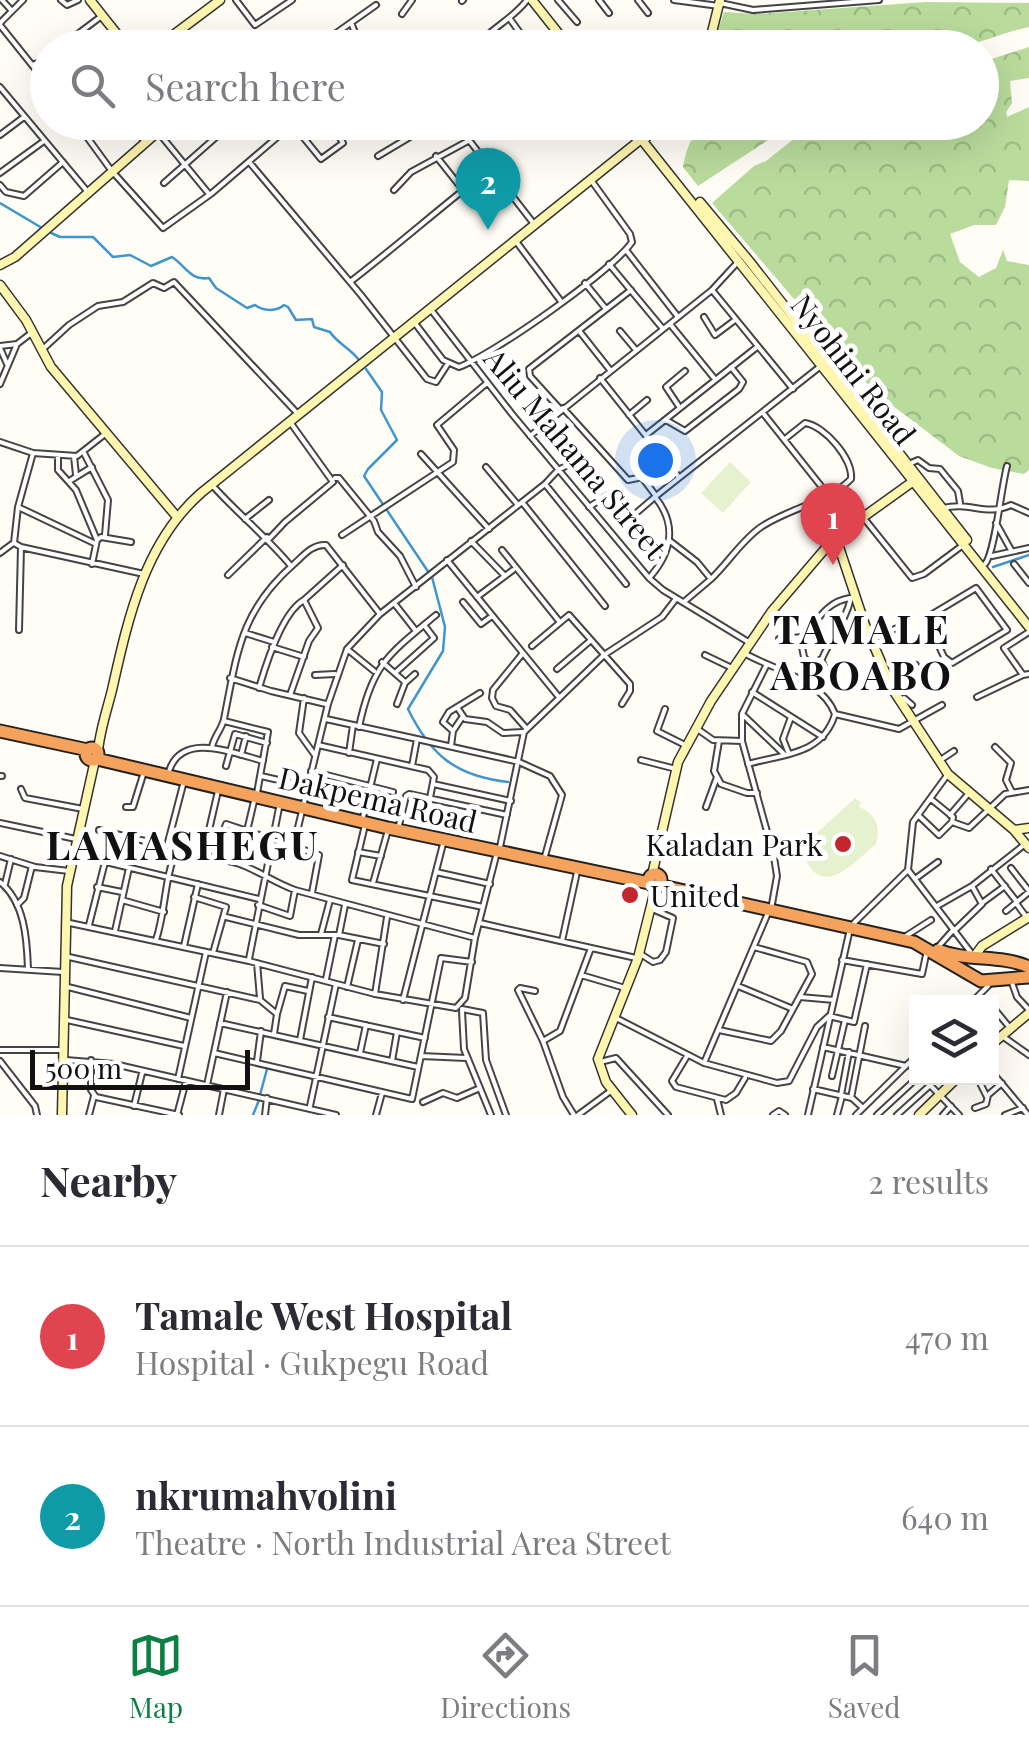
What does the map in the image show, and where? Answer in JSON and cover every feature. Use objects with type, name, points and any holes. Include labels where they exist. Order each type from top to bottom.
[{"type":"highway","points":[[1,734],[93,755]]},
{"type":"highway","name":"Dakpema Road","points":[[93,755],[184,781],[304,806]]},
{"type":"highway","name":"Dakpema Road","points":[[93,755],[394,827],[654,880]]},
{"type":"highway","name":"Dakpema Road","points":[[394,827],[444,840],[545,856],[906,936],[932,949],[970,977]]},
{"type":"highway","name":"Dakpema Road","points":[[852,925],[954,956],[996,958]]},
{"type":"highway","points":[[973,957],[967,966],[970,977],[993,982],[1029,977]]},
{"type":"highway","points":[[993,982],[1004,969],[996,958]]},
{"type":"highway","points":[[996,958],[1029,966]]},
{"type":"main road","points":[[90,0],[114,30]]},
{"type":"main road","points":[[529,0],[555,30]]},
{"type":"main road","points":[[179,30],[216,1]]},
{"type":"main road","points":[[712,30],[719,3]]},
{"type":"main road","points":[[0,264],[15,257],[148,140]]},
{"type":"main road","points":[[62,1115],[65,922],[73,854],[93,755],[132,609],[144,574],[177,517],[212,484],[634,140]]},
{"type":"main road","name":"Nyohini Road","points":[[646,140],[822,365],[909,464],[916,479],[1029,626]]},
{"type":"main road","name":"Nyohini Road","points":[[646,140],[1029,626]]},
{"type":"main road","points":[[0,285],[26,320],[40,352],[177,517]]},
{"type":"main road","points":[[632,1115],[612,1090],[598,1063],[599,1054],[638,956],[676,769],[686,745],[772,611],[836,538],[916,479]]},
{"type":"main road","points":[[836,538],[853,597],[887,678],[938,762],[1027,845]]},
{"type":"main road","points":[[1014,830],[1029,828]]},
{"type":"main road","points":[[973,957],[982,946],[1028,918]]},
{"type":"main road","points":[[1000,1036],[1029,1012]]},
{"type":"main road","points":[[923,1114],[950,1085]]},
{"type":"street","points":[[2,0],[12,10]]},
{"type":"street","points":[[23,0],[1,27],[30,62]]},
{"type":"street","points":[[61,0],[67,5],[78,0]]},
{"type":"street","points":[[236,0],[256,25],[292,0]]},
{"type":"street","points":[[402,14],[412,0]]},
{"type":"street","points":[[495,30],[529,0]]},
{"type":"street","points":[[558,0],[576,22]]},
{"type":"street","points":[[599,0],[609,14]]},
{"type":"street","points":[[638,0],[648,12]]},
{"type":"street","points":[[674,0],[754,10],[879,0]]},
{"type":"street","points":[[344,30],[376,5]]},
{"type":"street","points":[[83,30],[103,16]]},
{"type":"street","points":[[510,20],[517,30]]},
{"type":"street","points":[[352,25],[354,30]]},
{"type":"street","points":[[0,87],[3,96],[30,124]]},
{"type":"street","points":[[0,135],[24,117]]},
{"type":"street","points":[[89,140],[163,228],[276,140]]},
{"type":"street","points":[[165,140],[210,195]]},
{"type":"street","points":[[164,183],[213,140]]},
{"type":"street","points":[[306,140],[321,160],[343,143],[341,140]]},
{"type":"street","points":[[378,156],[405,140]]},
{"type":"street","points":[[0,173],[44,141],[87,192]]},
{"type":"street","points":[[394,190],[411,172],[468,141],[534,224]]},
{"type":"street","points":[[436,156],[462,190]]},
{"type":"street","points":[[0,185],[6,192],[24,196],[63,162]]},
{"type":"street","points":[[250,163],[430,382],[436,382],[448,364]]},
{"type":"street","points":[[350,282],[490,170]]},
{"type":"street","points":[[414,322],[448,364],[459,367],[561,301],[609,264],[632,242],[590,178]]},
{"type":"street","points":[[515,240],[561,301]]},
{"type":"street","points":[[626,250],[678,317]]},
{"type":"street","points":[[530,436],[712,290],[739,260]]},
{"type":"street","points":[[609,264],[663,329]]},
{"type":"street","points":[[40,352],[68,325],[98,306],[124,302],[153,283],[164,288],[174,282],[298,415]]},
{"type":"street","points":[[585,283],[606,309]]},
{"type":"street","points":[[631,290],[529,370],[532,378],[626,478],[634,480],[664,458]]},
{"type":"street","points":[[712,290],[793,389]]},
{"type":"street","name":"Aliu Mahama Street","points":[[430,309],[649,578],[750,643]]},
{"type":"street","points":[[704,317],[715,335],[736,320]]},
{"type":"street","points":[[670,324],[715,379]]},
{"type":"street","points":[[620,331],[636,350]]},
{"type":"street","points":[[580,332],[610,370]]},
{"type":"street","points":[[7,364],[0,347],[17,344],[32,333]]},
{"type":"street","points":[[0,384],[17,344]]},
{"type":"street","points":[[646,435],[757,347]]},
{"type":"street","points":[[589,507],[606,496],[628,520],[822,365]]},
{"type":"street","points":[[666,420],[686,431],[739,389],[743,382],[731,367]]},
{"type":"street","points":[[680,408],[666,387],[685,370]]},
{"type":"street","points":[[600,378],[679,478]]},
{"type":"street","points":[[342,535],[452,462],[455,455],[437,424],[487,382]]},
{"type":"street","points":[[629,416],[647,400]]},
{"type":"street","points":[[763,413],[852,525]]},
{"type":"street","points":[[290,422],[333,478],[338,478],[371,518],[408,568],[416,587]]},
{"type":"street","points":[[684,602],[760,528],[808,502],[829,496],[853,476],[841,453],[819,428],[808,422],[785,439]]},
{"type":"street","points":[[0,442],[33,453],[74,456],[84,454],[106,433]]},
{"type":"street","points":[[293,848],[336,674],[347,649],[380,614],[570,463],[557,448]]},
{"type":"street","points":[[0,553],[14,543],[18,507],[33,453]]},
{"type":"street","points":[[58,454],[58,470],[70,481],[96,542],[92,564]]},
{"type":"street","points":[[84,454],[108,500],[105,536]]},
{"type":"street","points":[[421,454],[490,529]]},
{"type":"street","points":[[74,456],[76,474]]},
{"type":"street","points":[[909,464],[918,460],[929,468],[940,469],[959,494],[960,504]]},
{"type":"street","points":[[992,556],[1007,466]]},
{"type":"street","points":[[486,467],[605,606]]},
{"type":"street","points":[[70,481],[92,468]]},
{"type":"street","points":[[640,476],[667,514],[670,541],[665,556],[649,578]]},
{"type":"street","points":[[228,574],[333,478]]},
{"type":"street","points":[[212,484],[292,566]]},
{"type":"street","points":[[545,484],[626,584]]},
{"type":"street","points":[[245,519],[269,500]]},
{"type":"street","points":[[942,508],[960,504],[997,512],[1011,505],[1029,513]]},
{"type":"street","points":[[18,507],[96,542]]},
{"type":"street","points":[[863,516],[913,578],[964,544]]},
{"type":"street","points":[[996,524],[1011,550]]},
{"type":"street","points":[[96,542],[105,536],[130,542]]},
{"type":"street","points":[[471,541],[505,576]]},
{"type":"street","points":[[670,541],[711,579]]},
{"type":"street","points":[[14,543],[22,548],[144,574]]},
{"type":"street","points":[[212,747],[214,734],[224,721],[230,678],[258,601],[292,566],[321,544],[343,565],[380,614]]},
{"type":"street","points":[[19,630],[22,548]]},
{"type":"street","points":[[985,564],[992,556],[1029,548]]},
{"type":"street","points":[[502,550],[559,621]]},
{"type":"street","points":[[447,560],[558,696]]},
{"type":"street","points":[[1014,564],[1029,583]]},
{"type":"street","points":[[259,688],[273,644],[294,606],[343,565]]},
{"type":"street","points":[[478,597],[514,569]]},
{"type":"street","points":[[976,588],[1008,630],[997,638],[952,663],[944,657],[926,618],[976,588]]},
{"type":"street","points":[[800,637],[804,657],[812,666],[819,666],[853,597]]},
{"type":"street","points":[[779,639],[800,637],[808,632],[814,617],[836,602],[853,597]]},
{"type":"street","points":[[491,1115],[466,1058],[461,1008],[525,731],[604,654],[662,616],[676,598]]},
{"type":"street","points":[[290,695],[318,627],[304,600]]},
{"type":"street","points":[[463,602],[481,624],[492,616]]},
{"type":"street","points":[[394,603],[416,632]]},
{"type":"street","points":[[349,753],[375,672],[436,615]]},
{"type":"street","points":[[532,646],[569,615],[630,686],[622,704]]},
{"type":"street","points":[[395,674],[434,638],[424,625]]},
{"type":"street","points":[[871,640],[901,626]]},
{"type":"street","points":[[1004,648],[1029,626]]},
{"type":"street","points":[[245,634],[304,656]]},
{"type":"street","points":[[977,697],[1026,674],[997,638]]},
{"type":"street","points":[[558,669],[590,641]]},
{"type":"street","points":[[347,649],[375,672]]},
{"type":"street","points":[[523,653],[492,696],[496,706],[510,710],[525,731]]},
{"type":"street","points":[[744,653],[806,683],[830,704],[835,714]]},
{"type":"street","points":[[705,655],[734,669]]},
{"type":"street","points":[[821,659],[825,669]]},
{"type":"street","points":[[382,662],[406,683]]},
{"type":"street","points":[[887,678],[916,664]]},
{"type":"street","points":[[704,1064],[771,906],[777,876],[742,741],[742,714],[766,666]]},
{"type":"street","points":[[315,675],[336,674]]},
{"type":"street","points":[[397,704],[414,674]]},
{"type":"street","points":[[230,678],[328,704]]},
{"type":"street","points":[[752,692],[823,737]]},
{"type":"street","points":[[453,731],[443,721],[456,707],[480,693]]},
{"type":"street","points":[[304,698],[299,735],[315,754]]},
{"type":"street","points":[[900,700],[904,698],[912,705]]},
{"type":"street","points":[[835,714],[899,729],[942,705]]},
{"type":"street","points":[[456,707],[463,716],[490,723],[502,733],[525,731]]},
{"type":"street","points":[[665,709],[658,732],[686,745]]},
{"type":"street","points":[[742,714],[787,754]]},
{"type":"street","points":[[748,764],[810,748],[823,737],[835,714]]},
{"type":"street","points":[[787,754],[782,741],[792,715]]},
{"type":"street","points":[[451,746],[453,731],[463,716]]},
{"type":"street","points":[[325,719],[519,762],[550,776],[561,789],[545,856]]},
{"type":"street","points":[[224,721],[268,732],[247,831]]},
{"type":"street","points":[[695,728],[718,741],[742,741]]},
{"type":"street","points":[[256,739],[257,730]]},
{"type":"street","points":[[226,766],[234,734],[266,743]]},
{"type":"street","points":[[241,755],[246,736]]},
{"type":"street","points":[[412,766],[419,739]]},
{"type":"street","points":[[718,741],[714,771],[726,788],[758,793]]},
{"type":"street","points":[[318,745],[432,773],[430,798]]},
{"type":"street","points":[[168,772],[172,762],[189,748],[212,747],[263,760]]},
{"type":"street","points":[[996,747],[1011,762],[1006,780],[1012,792]]},
{"type":"street","points":[[938,762],[954,751]]},
{"type":"street","points":[[376,759],[352,879],[483,907]]},
{"type":"street","points":[[641,760],[676,769]]},
{"type":"street","points":[[126,808],[134,808],[144,770]]},
{"type":"street","points":[[310,771],[394,792]]},
{"type":"street","points":[[808,1115],[852,925],[908,870],[912,824],[948,774]]},
{"type":"street","points":[[261,776],[307,786]]},
{"type":"street","points":[[706,807],[717,776]]},
{"type":"street","points":[[168,846],[184,781]]},
{"type":"street","points":[[432,784],[511,801]]},
{"type":"street","points":[[21,788],[25,798],[83,810]]},
{"type":"street","points":[[208,830],[219,789]]},
{"type":"street","points":[[930,798],[951,818],[971,827],[1012,792],[1029,790]]},
{"type":"street","points":[[918,814],[940,835],[969,793]]},
{"type":"street","points":[[374,883],[407,794],[507,815]]},
{"type":"street","points":[[248,961],[279,803]]},
{"type":"street","points":[[0,825],[76,840]]},
{"type":"street","points":[[214,858],[224,825],[272,838],[320,856],[312,894]]},
{"type":"street","points":[[99,830],[259,870],[264,877],[295,890],[345,906],[475,938]]},
{"type":"street","points":[[89,926],[110,833]]},
{"type":"street","points":[[403,1000],[444,840]]},
{"type":"street","points":[[937,906],[972,886],[1027,845]]},
{"type":"street","points":[[156,940],[177,849]]},
{"type":"street","points":[[358,852],[382,856]]},
{"type":"street","points":[[73,854],[259,898]]},
{"type":"street","points":[[0,856],[32,866],[70,870]]},
{"type":"street","points":[[11,859],[2,883],[17,905],[28,970]]},
{"type":"street","points":[[915,879],[938,862]]},
{"type":"street","points":[[17,905],[24,898],[32,866]]},
{"type":"street","points":[[562,941],[578,867]]},
{"type":"street","points":[[115,932],[129,868]]},
{"type":"street","points":[[1006,911],[1029,892],[1011,868]]},
{"type":"street","points":[[992,869],[1028,918]]},
{"type":"street","points":[[908,870],[973,957]]},
{"type":"street","points":[[436,872],[490,884]]},
{"type":"street","points":[[842,960],[922,974],[932,949],[1017,876]]},
{"type":"street","points":[[184,946],[198,884]]},
{"type":"street","points":[[972,886],[982,903]]},
{"type":"street","points":[[97,887],[123,892]]},
{"type":"street","points":[[258,906],[290,916],[295,890]]},
{"type":"street","points":[[178,1079],[198,985],[226,917],[226,905],[194,897]]},
{"type":"street","points":[[122,900],[164,912]]},
{"type":"street","points":[[321,934],[330,900]]},
{"type":"street","points":[[325,981],[345,906]]},
{"type":"street","points":[[480,923],[653,962],[660,960],[674,918],[649,907]]},
{"type":"street","points":[[226,917],[298,934],[337,935],[384,944]]},
{"type":"street","points":[[375,994],[387,917]]},
{"type":"street","points":[[906,936],[931,920]]},
{"type":"street","points":[[65,922],[210,952],[375,994],[483,1013],[486,1060],[506,1115]]},
{"type":"street","points":[[347,987],[358,940]]},
{"type":"street","points":[[719,1030],[770,1041],[782,1031],[812,974],[808,962],[754,947]]},
{"type":"street","points":[[543,1041],[560,1031],[592,948]]},
{"type":"street","points":[[64,956],[260,1000],[277,1014]]},
{"type":"street","points":[[214,1053],[412,1099],[440,958],[472,962]]},
{"type":"street","points":[[257,963],[260,1000]]},
{"type":"street","points":[[829,1016],[854,1022],[866,964]]},
{"type":"street","points":[[0,968],[63,972]]},
{"type":"street","points":[[582,976],[627,988]]},
{"type":"street","points":[[300,1040],[312,977]]},
{"type":"street","points":[[1012,980],[1017,997],[1029,1012]]},
{"type":"street","points":[[980,994],[993,982]]},
{"type":"street","points":[[310,1107],[336,984]]},
{"type":"street","points":[[63,986],[191,1018]]},
{"type":"street","points":[[274,1034],[286,986],[308,991]]},
{"type":"street","points":[[738,986],[794,1009]]},
{"type":"street","points":[[536,991],[518,990],[543,1041],[563,1098],[576,1115],[612,1090]]},
{"type":"street","points":[[207,1085],[227,992]]},
{"type":"street","points":[[800,997],[834,1000]]},
{"type":"street","points":[[999,1015],[1010,1028]]},
{"type":"street","points":[[616,1018],[704,1064],[770,1082],[789,1081],[817,1027],[829,1016]]},
{"type":"street","points":[[328,1017],[425,1038]]},
{"type":"street","points":[[62,1019],[184,1046]]},
{"type":"street","points":[[832,1076],[845,1020]]},
{"type":"street","points":[[220,1023],[418,1067]]},
{"type":"street","points":[[360,1054],[366,1025]]},
{"type":"street","points":[[850,1098],[866,1026]]},
{"type":"street","points":[[257,1063],[262,1032]]},
{"type":"street","points":[[392,1061],[397,1032]]},
{"type":"street","points":[[1000,1036],[1029,1055]]},
{"type":"street","points":[[823,1047],[906,1066]]},
{"type":"street","points":[[0,1050],[91,1060],[336,1115]]},
{"type":"street","points":[[838,1115],[850,1052]]},
{"type":"street","points":[[421,1056],[466,1058]]},
{"type":"street","points":[[598,1063],[613,1056],[668,1115]]},
{"type":"street","points":[[688,1056],[673,1084],[717,1100],[731,1098],[746,1076]]},
{"type":"street","points":[[0,1060],[35,1106],[37,1115]]},
{"type":"street","points":[[89,1115],[94,1096],[91,1060]]},
{"type":"street","points":[[472,1066],[486,1060]]},
{"type":"street","points":[[856,1115],[909,1063]]},
{"type":"street","points":[[134,1106],[142,1073]]},
{"type":"street","points":[[999,1080],[1028,1115]]},
{"type":"street","points":[[94,1096],[178,1115],[186,1081]]},
{"type":"street","points":[[987,1097],[1002,1084]]},
{"type":"street","points":[[870,1101],[879,1113],[909,1085]]},
{"type":"street","points":[[878,1093],[898,1115],[930,1085],[960,1115]]},
{"type":"street","points":[[976,1108],[986,1104],[980,1085]]},
{"type":"street","points":[[423,1102],[443,1093],[457,1098],[480,1088]]},
{"type":"street","points":[[218,1115],[224,1089]]},
{"type":"street","points":[[813,1089],[850,1098],[862,1108]]},
{"type":"street","points":[[376,1115],[382,1092]]},
{"type":"street","points":[[1019,1101],[1028,1096]]},
{"type":"street","points":[[265,1115],[267,1098]]},
{"type":"street","points":[[717,1100],[721,1115]]},
{"type":"street","points":[[943,1115],[951,1106]]},
{"type":"street","points":[[1005,1115],[1023,1108]]},
{"type":"street","points":[[773,1115],[779,1110],[785,1115]]},
{"type":"green space","points":[[926,2],[1029,3],[1029,27],[999,36],[999,30],[718,30],[724,12],[758,14]]},
{"type":"green space","points":[[1029,47],[1029,78],[1010,81],[1012,103],[1006,112],[1007,117],[1029,107],[1029,181],[1009,180],[1005,207],[996,225],[974,225],[950,234],[960,262],[979,277],[996,268],[1003,250],[1007,261],[1029,265],[1029,470],[1024,474],[959,456],[880,396],[831,348],[712,203],[754,166],[793,140],[999,140],[999,57]]},
{"type":"green space","points":[[692,140],[768,140],[698,186],[683,167]]},
{"type":"green space","points":[[730,462],[751,482],[723,513],[701,493]]},
{"type":"green space","points":[[855,798],[861,803],[859,807],[876,821],[876,844],[840,873],[821,876],[805,859],[808,841]]},
{"type":"waterway","points":[[0,203],[42,228]]},
{"type":"waterway","points":[[49,232],[60,237],[93,237],[113,257],[130,255],[151,266],[172,257],[193,275],[209,278],[216,288],[247,308],[255,305],[273,310],[284,305],[296,320],[312,319],[314,327],[330,332],[359,360]]},
{"type":"waterway","points":[[742,259],[815,351]]},
{"type":"waterway","points":[[366,369],[382,392],[381,410],[397,440],[364,476],[429,573]]},
{"type":"waterway","points":[[993,567],[1029,555]]},
{"type":"waterway","points":[[432,577],[445,627],[443,651],[408,709],[426,739],[447,761],[474,775],[508,782]]},
{"type":"waterway","points":[[260,1095],[267,1069]]},
{"type":"waterway","points":[[253,1115],[259,1100]]},
{"type":"place","name":"nkrumahvolini","points":[[488,230]]},
{"type":"place","name":"Tamale West Hospital","points":[[833,565]]},
{"type":"place","name":"Kaladan Park","points":[[843,844]]},
{"type":"place","name":"United","points":[[630,895]]},
{"type":"district","name":"TAMALE ABOABO","points":[[862,650]]},
{"type":"district","name":"LAMASHEGU","points":[[183,843]]}]
